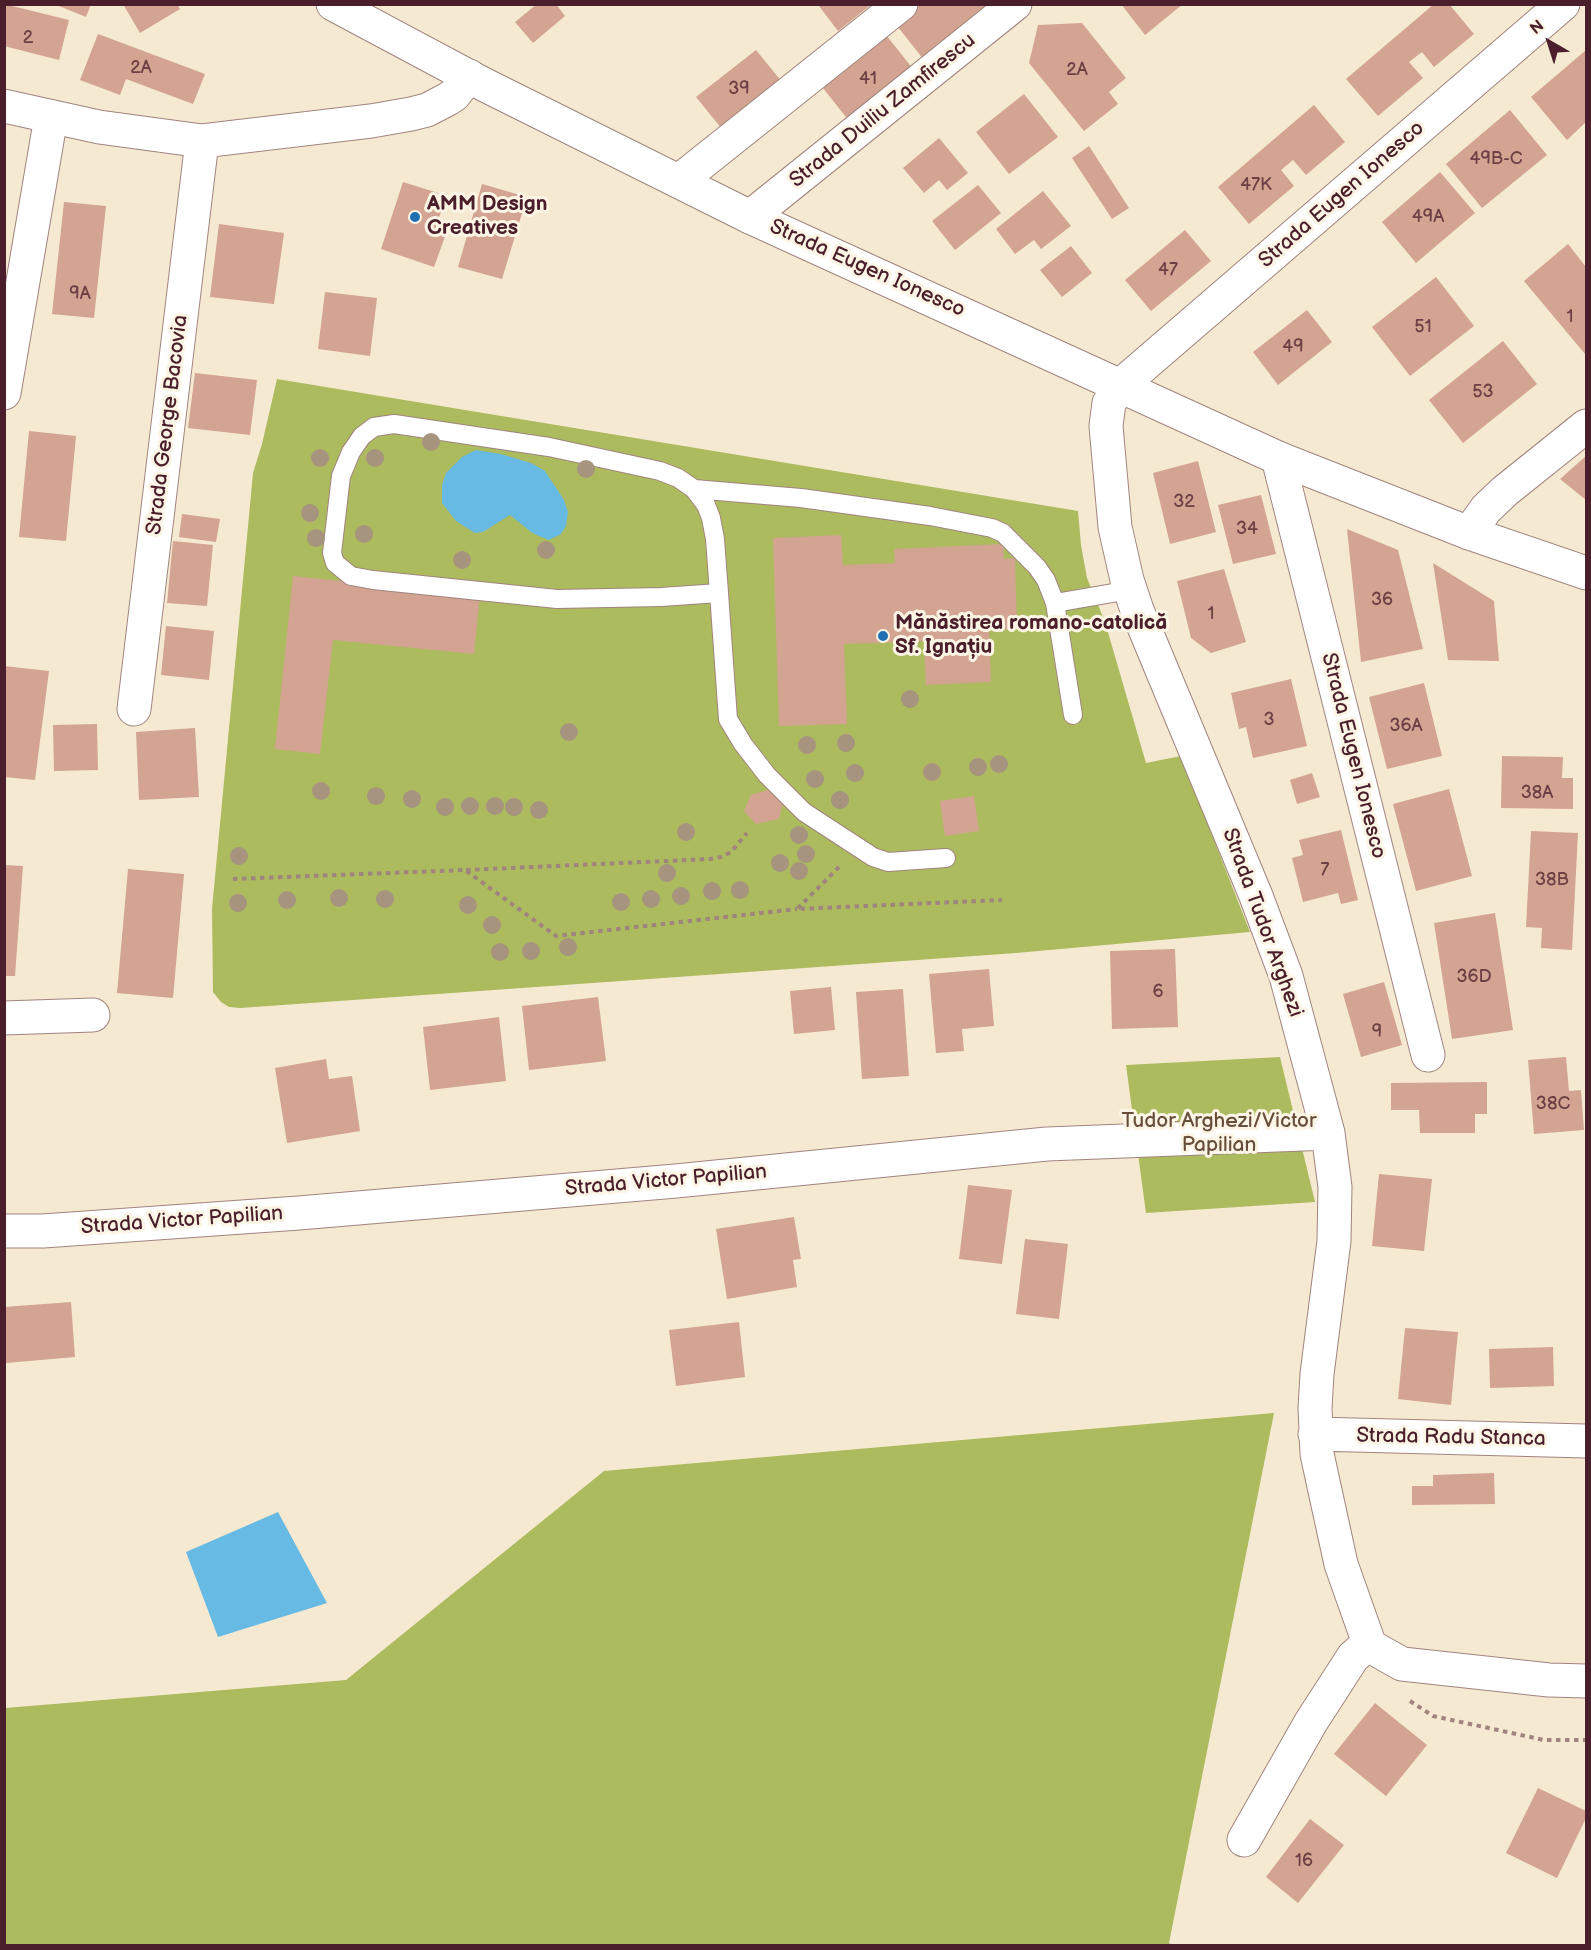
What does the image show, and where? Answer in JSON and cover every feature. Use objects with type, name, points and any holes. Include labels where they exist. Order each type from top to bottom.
[{"type":"street","points":[[679,181],[900,4]]},
{"type":"street","name":"Strada Duiliu Zamfirescu","points":[[750,217],[1016,4]]},
{"type":"street","name":"Strada Eugen Ionesco","points":[[1121,385],[1563,4]]},
{"type":"street","name":"Strada Eugen Ionesco","points":[[340,6],[469,76],[750,217],[1278,458],[1469,533],[1587,573]]},
{"type":"street","points":[[4,106],[99,127],[201,141],[371,121],[411,114],[427,110],[454,96],[469,76]]},
{"type":"street","points":[[4,393],[51,117]]},
{"type":"street","name":"Strada George Bacovia","points":[[134,709],[201,141]]},
{"type":"street","name":"Strada Tudor Arghezi","points":[[1121,385],[1109,404],[1106,426],[1115,527],[1130,590],[1256,896],[1286,976],[1328,1133],[1335,1187],[1334,1241],[1317,1374],[1315,1434],[1323,1491],[1341,1564],[1369,1643]]},
{"type":"street","points":[[1469,533],[1486,509],[1505,491],[1587,426]]},
{"type":"street","name":"Strada Eugen Ionesco","points":[[1278,458],[1428,1055]]},
{"type":"street","points":[[4,1018],[93,1015]]},
{"type":"street","name":"Strada Victor Papilian","points":[[4,1231],[43,1231],[299,1213],[676,1181],[1047,1144],[1328,1133]]},
{"type":"street","name":"Strada Radu Stanca","points":[[1315,1434],[1587,1441]]},
{"type":"street","points":[[1244,1840],[1311,1722],[1353,1657],[1369,1643],[1370,1646],[1402,1664],[1549,1680],[1587,1681]]},
{"type":"lane","points":[[719,593],[662,597],[557,598],[351,576],[335,563],[332,553],[341,476],[351,452],[362,436],[374,428],[394,424],[549,447],[660,471],[678,478],[694,489],[706,505],[711,518],[719,593],[728,719],[743,744],[767,775],[804,812],[873,857],[888,862],[946,858]]},
{"type":"lane","points":[[694,489],[801,498],[930,516],[992,528],[1003,533],[1037,567],[1046,580],[1055,603],[1073,715]]},
{"type":"lane","points":[[1055,603],[1130,590]]},
{"type":"path","points":[[233,879],[710,859],[721,858],[731,852],[747,834]]},
{"type":"path","points":[[796,909],[858,848]]},
{"type":"path","points":[[465,870],[556,936],[796,909],[1002,900]]},
{"type":"path","points":[[1407,1699],[1433,1716],[1544,1740],[1587,1740]]},
{"type":"green space","points":[[277,379],[1078,511],[1087,578],[1105,622],[1146,763],[1181,756],[1250,932],[1016,953],[229,1007],[221,1002],[213,992],[212,909],[253,473]]},
{"type":"green space","name":"Tudor Arghezi/Victor Papilian","points":[[1280,1057],[1315,1202],[1146,1213],[1126,1065]]},
{"type":"green space","points":[[1274,1413],[1169,1943],[1172,1945],[5,1945],[5,1708],[346,1680],[604,1471]]},
{"type":"water","points":[[476,450],[501,454],[531,463],[545,471],[564,500],[568,512],[566,526],[561,534],[549,540],[531,532],[510,515],[483,532],[475,533],[456,521],[442,503],[442,485],[446,473],[462,457]]},
{"type":"water","points":[[278,1512],[327,1603],[218,1637],[186,1552]]},
{"type":"building","points":[[4,4],[69,20],[59,60],[4,46]]},
{"type":"building","points":[[54,4],[91,4],[86,17]]},
{"type":"building","points":[[123,4],[177,4],[180,9],[140,33]]},
{"type":"building","points":[[537,4],[556,4],[565,16],[533,43],[515,22]]},
{"type":"building","points":[[822,4],[872,4],[838,31],[819,6]]},
{"type":"building","points":[[1121,4],[1183,4],[1145,35]]},
{"type":"building","points":[[1434,4],[1449,4],[1474,34],[1434,67],[1422,52],[1409,62],[1423,78],[1378,116],[1346,79]]},
{"type":"building","points":[[916,5],[995,5],[924,60],[894,22]]},
{"type":"building","points":[[1082,23],[1126,78],[1109,92],[1118,104],[1084,131],[1029,63],[1038,25]]},
{"type":"building","points":[[882,30],[914,70],[849,121],[823,88],[867,53],[861,47]]},
{"type":"building","points":[[98,34],[205,74],[193,104],[126,79],[120,95],[80,80]]},
{"type":"building","points":[[756,50],[782,82],[722,129],[696,97]]},
{"type":"building","points":[[1586,50],[1586,122],[1567,140],[1531,97]]},
{"type":"building","points":[[1024,94],[1058,137],[1009,174],[976,132]]},
{"type":"building","points":[[1314,105],[1345,142],[1306,175],[1293,160],[1281,170],[1294,186],[1249,224],[1218,187]]},
{"type":"building","points":[[1510,110],[1547,155],[1482,208],[1446,164]]},
{"type":"building","points":[[939,138],[968,173],[947,190],[939,180],[924,193],[903,168]]},
{"type":"building","points":[[1089,146],[1129,208],[1112,219],[1072,158]]},
{"type":"building","points":[[1440,172],[1475,213],[1416,263],[1382,222]]},
{"type":"building","name":"AMM Design Creatives","points":[[403,182],[438,193],[434,204],[443,206],[436,227],[447,231],[434,267],[381,249]]},
{"type":"building","points":[[482,184],[527,197],[502,279],[458,267]]},
{"type":"building","points":[[978,185],[1001,213],[955,250],[932,221]]},
{"type":"building","points":[[1043,191],[1071,226],[1041,249],[1034,240],[1015,254],[996,229]]},
{"type":"building","points":[[64,202],[106,206],[94,318],[52,314]]},
{"type":"building","points":[[219,224],[284,233],[274,304],[210,297]]},
{"type":"building","points":[[1185,230],[1211,261],[1151,311],[1125,280]]},
{"type":"building","points":[[1568,244],[1586,267],[1585,354],[1524,281]]},
{"type":"building","points":[[1071,246],[1092,273],[1062,297],[1040,270]]},
{"type":"building","points":[[1436,277],[1474,326],[1410,376],[1372,327]]},
{"type":"building","points":[[325,292],[377,298],[370,356],[318,349]]},
{"type":"building","points":[[1307,310],[1332,342],[1278,385],[1253,352]]},
{"type":"building","points":[[1503,341],[1537,384],[1463,443],[1429,400]]},
{"type":"building","points":[[195,373],[257,380],[250,435],[188,428]]},
{"type":"building","points":[[29,431],[76,436],[66,541],[19,537]]},
{"type":"building","points":[[1586,456],[1586,500],[1560,479]]},
{"type":"building","points":[[1198,461],[1216,532],[1170,544],[1153,473]]},
{"type":"building","points":[[1261,495],[1276,554],[1233,564],[1218,505]]},
{"type":"building","points":[[182,514],[220,519],[216,542],[179,537]]},
{"type":"building","points":[[1347,529],[1398,550],[1423,649],[1361,662]]},
{"type":"building","name":"Mănăstirea romano-catolică Sf. Ignațiu","points":[[841,535],[843,565],[895,563],[894,549],[1003,544],[1004,559],[1015,558],[1017,629],[989,630],[991,682],[926,685],[924,641],[844,644],[847,724],[779,726],[773,538]]},
{"type":"building","points":[[173,541],[213,545],[207,606],[167,603]]},
{"type":"building","points":[[1433,563],[1494,601],[1499,661],[1448,660]]},
{"type":"building","points":[[1224,569],[1246,642],[1211,653],[1191,638],[1177,581]]},
{"type":"building","points":[[293,576],[480,595],[474,654],[333,640],[320,754],[275,749]]},
{"type":"building","points":[[166,626],[214,631],[209,680],[161,675]]},
{"type":"building","points":[[4,666],[49,671],[35,780],[4,777]]},
{"type":"building","points":[[1291,679],[1307,746],[1253,758],[1246,727],[1239,729],[1231,693]]},
{"type":"building","points":[[1424,683],[1442,756],[1387,769],[1369,697]]},
{"type":"building","points":[[97,724],[98,770],[54,771],[53,725]]},
{"type":"building","points":[[195,728],[199,797],[139,800],[136,732]]},
{"type":"building","points":[[1502,756],[1563,757],[1562,778],[1573,778],[1573,809],[1501,808]]},
{"type":"building","points":[[1312,773],[1320,797],[1297,804],[1290,780]]},
{"type":"building","points":[[771,789],[783,803],[779,819],[756,824],[744,811],[751,795]]},
{"type":"building","points":[[1449,789],[1472,876],[1416,891],[1393,804]]},
{"type":"building","points":[[974,796],[979,831],[945,836],[940,801]]},
{"type":"building","points":[[1341,830],[1358,900],[1341,904],[1338,893],[1303,902],[1292,858],[1303,855],[1299,840]]},
{"type":"building","points":[[1531,831],[1578,833],[1572,950],[1541,948],[1542,928],[1526,927]]},
{"type":"building","points":[[4,865],[23,866],[15,976],[4,976]]},
{"type":"building","points":[[128,869],[184,874],[173,998],[117,993]]},
{"type":"building","points":[[1495,913],[1513,1030],[1452,1039],[1434,923]]},
{"type":"building","points":[[1175,949],[1178,1027],[1112,1029],[1110,951]]},
{"type":"building","points":[[989,969],[994,1026],[962,1029],[964,1051],[936,1053],[929,974]]},
{"type":"building","points":[[1384,982],[1402,1045],[1361,1057],[1343,994]]},
{"type":"building","points":[[831,987],[835,1030],[794,1034],[790,991]]},
{"type":"building","points":[[903,989],[909,1076],[862,1079],[856,992]]},
{"type":"building","points":[[598,997],[606,1061],[529,1070],[522,1006]]},
{"type":"building","points":[[499,1017],[506,1081],[430,1090],[423,1027]]},
{"type":"building","points":[[1566,1057],[1569,1091],[1581,1090],[1584,1130],[1534,1134],[1528,1060]]},
{"type":"building","points":[[326,1059],[329,1079],[352,1076],[360,1131],[287,1143],[275,1068]]},
{"type":"building","points":[[1487,1082],[1487,1114],[1475,1114],[1475,1133],[1420,1133],[1419,1110],[1391,1110],[1391,1083]]},
{"type":"building","points":[[1379,1174],[1432,1179],[1424,1251],[1372,1246]]},
{"type":"building","points":[[968,1185],[1012,1190],[1002,1264],[959,1259]]},
{"type":"building","points":[[794,1217],[801,1259],[793,1260],[797,1287],[727,1299],[716,1229]]},
{"type":"building","points":[[1025,1239],[1068,1244],[1059,1319],[1016,1314]]},
{"type":"building","points":[[71,1302],[75,1357],[6,1363],[4,1307]]},
{"type":"building","points":[[739,1322],[745,1377],[676,1386],[669,1330]]},
{"type":"building","points":[[1405,1328],[1458,1332],[1451,1405],[1398,1399]]},
{"type":"building","points":[[1553,1347],[1554,1386],[1490,1388],[1489,1349]]},
{"type":"building","points":[[1494,1473],[1495,1504],[1412,1505],[1412,1486],[1433,1486],[1433,1475]]},
{"type":"building","points":[[1375,1703],[1427,1745],[1386,1796],[1334,1754]]},
{"type":"building","points":[[1538,1788],[1586,1811],[1586,1818],[1557,1878],[1506,1853]]},
{"type":"building","points":[[1310,1819],[1344,1845],[1298,1903],[1266,1877]]},
{"type":"place","name":"AMM Design Creatives","points":[[415,217]]},
{"type":"place","name":"Mănăstirea romano-catolică Sf. Ignațiu","points":[[883,636]]}]
